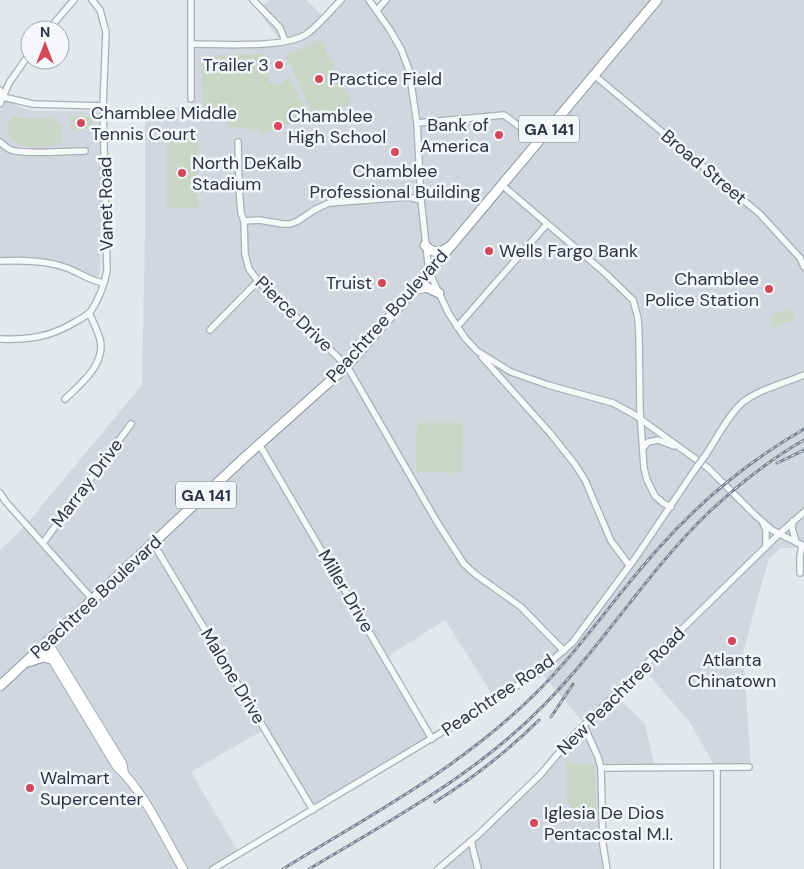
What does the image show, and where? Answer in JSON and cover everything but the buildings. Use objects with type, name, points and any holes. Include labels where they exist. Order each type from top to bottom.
[{"type":"highway","name":"Peachtree Boulevard","points":[[0,686],[259,444],[347,366],[429,272],[657,0]]},
{"type":"highway","points":[[425,245],[433,252],[446,250],[451,246]]},
{"type":"highway","points":[[413,290],[426,287],[439,293]]},
{"type":"highway","points":[[24,664],[43,657],[52,659]]},
{"type":"main road","points":[[46,642],[52,659],[117,767],[124,773]]},
{"type":"main road","points":[[46,642],[52,648],[118,757],[124,773],[145,804],[183,869]]},
{"type":"street","points":[[57,20],[74,0]]},
{"type":"street","name":"Vanet Road","points":[[90,313],[104,283],[107,271],[103,106],[106,32],[100,10],[92,0]]},
{"type":"street","points":[[191,0],[191,98]]},
{"type":"street","points":[[253,0],[280,28],[285,41]]},
{"type":"street","points":[[191,44],[267,43],[298,38],[308,34],[340,0]]},
{"type":"street","points":[[369,0],[401,49],[409,70],[416,123],[420,193],[429,272],[457,327],[574,463],[585,480],[611,541],[630,565]]},
{"type":"street","points":[[377,10],[386,0]]},
{"type":"street","points":[[0,104],[9,82],[20,67]]},
{"type":"street","name":"Broad Street","points":[[594,75],[760,214],[804,264]]},
{"type":"street","points":[[0,90],[3,97]]},
{"type":"street","points":[[3,97],[32,104],[103,106]]},
{"type":"street","points":[[416,123],[504,115],[539,141]]},
{"type":"street","points":[[0,142],[8,149],[14,151],[85,151]]},
{"type":"street","name":"Pierce Drive","points":[[238,142],[241,213],[244,221],[249,269],[258,281],[347,366],[437,522],[464,564],[521,607],[564,651]]},
{"type":"street","points":[[502,185],[605,273],[633,300],[638,318],[640,418],[644,471],[658,500],[671,507]]},
{"type":"street","points":[[244,221],[259,220],[290,224],[329,203],[412,197],[420,193]]},
{"type":"street","points":[[412,197],[421,200]]},
{"type":"street","points":[[457,327],[547,224]]},
{"type":"street","points":[[0,261],[44,262],[66,268],[96,282],[104,283]]},
{"type":"street","points":[[210,330],[258,281]]},
{"type":"street","points":[[0,339],[43,336],[60,331],[90,313],[100,341],[100,354],[97,364],[65,399]]},
{"type":"street","points":[[477,351],[510,372],[613,403],[640,418],[708,468],[762,521],[779,534],[803,545],[800,556],[800,573]]},
{"type":"street","name":"Peachtree Road","points":[[213,869],[539,672],[573,642],[671,507],[735,412],[745,401],[804,375]]},
{"type":"street","name":"Marray Drive","points":[[43,543],[131,424]]},
{"type":"street","points":[[642,453],[646,444],[653,440],[682,449]]},
{"type":"street","name":"Miller Drive","points":[[259,444],[432,738]]},
{"type":"street","points":[[0,492],[6,502],[93,600]]},
{"type":"street","name":"New Peachtree Road","points":[[438,869],[471,841],[541,774],[573,736],[779,534],[804,512]]},
{"type":"street","points":[[762,521],[766,530],[766,547]]},
{"type":"street","points":[[793,521],[792,528],[796,542]]},
{"type":"street","name":"Malone Drive","points":[[152,543],[312,810]]},
{"type":"street","points":[[584,726],[601,768],[603,845],[607,869]]},
{"type":"street","points":[[573,736],[582,733],[588,734]]},
{"type":"street","points":[[717,767],[717,869]]},
{"type":"street","points":[[601,768],[748,767]]},
{"type":"street","points":[[471,841],[478,869]]},
{"type":"shaded area","points":[[270,0],[306,0],[326,19],[345,0],[365,0],[375,15],[387,0],[804,0],[804,548],[781,548],[769,558],[743,652],[751,766],[715,766],[689,721],[642,667],[614,694],[645,724],[655,768],[602,768],[605,869],[439,869],[474,840],[585,725],[541,672],[496,700],[445,620],[393,653],[387,660],[432,739],[313,810],[267,728],[191,772],[240,855],[218,869],[0,869],[0,550],[24,527],[142,385],[145,108],[194,107],[192,41],[212,43],[266,42],[279,39],[258,11]]},
{"type":"shaded area","points":[[5,100],[22,108],[35,111],[99,112],[102,125],[100,269],[96,279],[35,259],[0,258],[0,112]]},
{"type":"green space","name":"Practice Field","points":[[321,40],[352,103],[315,120],[286,55]]},
{"type":"green space","points":[[264,54],[269,82],[278,85],[289,78],[310,116],[264,134],[256,129],[228,128],[228,121],[204,119],[201,56]]},
{"type":"green space","name":"Chamblee Middle Tennis Court","points":[[70,116],[92,117],[92,129],[70,129]]},
{"type":"green space","points":[[15,117],[54,119],[61,126],[62,142],[54,145],[29,146],[15,142],[9,135],[7,127],[8,123]]},
{"type":"green space","name":"North DeKalb Stadium","points":[[166,137],[198,137],[198,208],[166,208]]},
{"type":"green space","points":[[793,310],[795,320],[771,328],[773,314]]},
{"type":"green space","points":[[417,423],[463,423],[462,473],[416,472]]},
{"type":"green space","points":[[566,763],[594,764],[596,812],[576,813],[566,800]]},
{"type":"railway","points":[[283,869],[414,789],[476,746],[534,695],[550,678],[641,569],[689,516],[743,469],[804,429]]},
{"type":"railway","points":[[309,869],[402,814],[462,774],[518,730],[566,682],[686,535],[708,513],[754,474],[804,440]]},
{"type":"railway","points":[[777,463],[804,450]]},
{"type":"railway","points":[[551,717],[573,684]]},
{"type":"railway","points":[[435,802],[489,764],[539,720]]},
{"type":"place","name":"Trailer 3","points":[[279,65]]},
{"type":"place","name":"Practice Field","points":[[319,79]]},
{"type":"place","name":"Chamblee Middle Tennis Court","points":[[81,123]]},
{"type":"place","name":"Chamblee High School","points":[[278,126]]},
{"type":"place","name":"Bank of America","points":[[499,135]]},
{"type":"place","name":"Chamblee Professional Building","points":[[395,152]]},
{"type":"place","name":"North DeKalb Stadium","points":[[182,173]]},
{"type":"place","name":"Wells Fargo Bank","points":[[489,251]]},
{"type":"place","name":"Truist","points":[[382,283]]},
{"type":"place","name":"Chamblee Police Station","points":[[769,289]]},
{"type":"place","name":"Atlanta Chinatown","points":[[732,641]]},
{"type":"place","name":"Walmart Supercenter","points":[[30,788]]},
{"type":"place","name":"Iglesia De Dios Pentacostal M.I.","points":[[534,823]]}]
